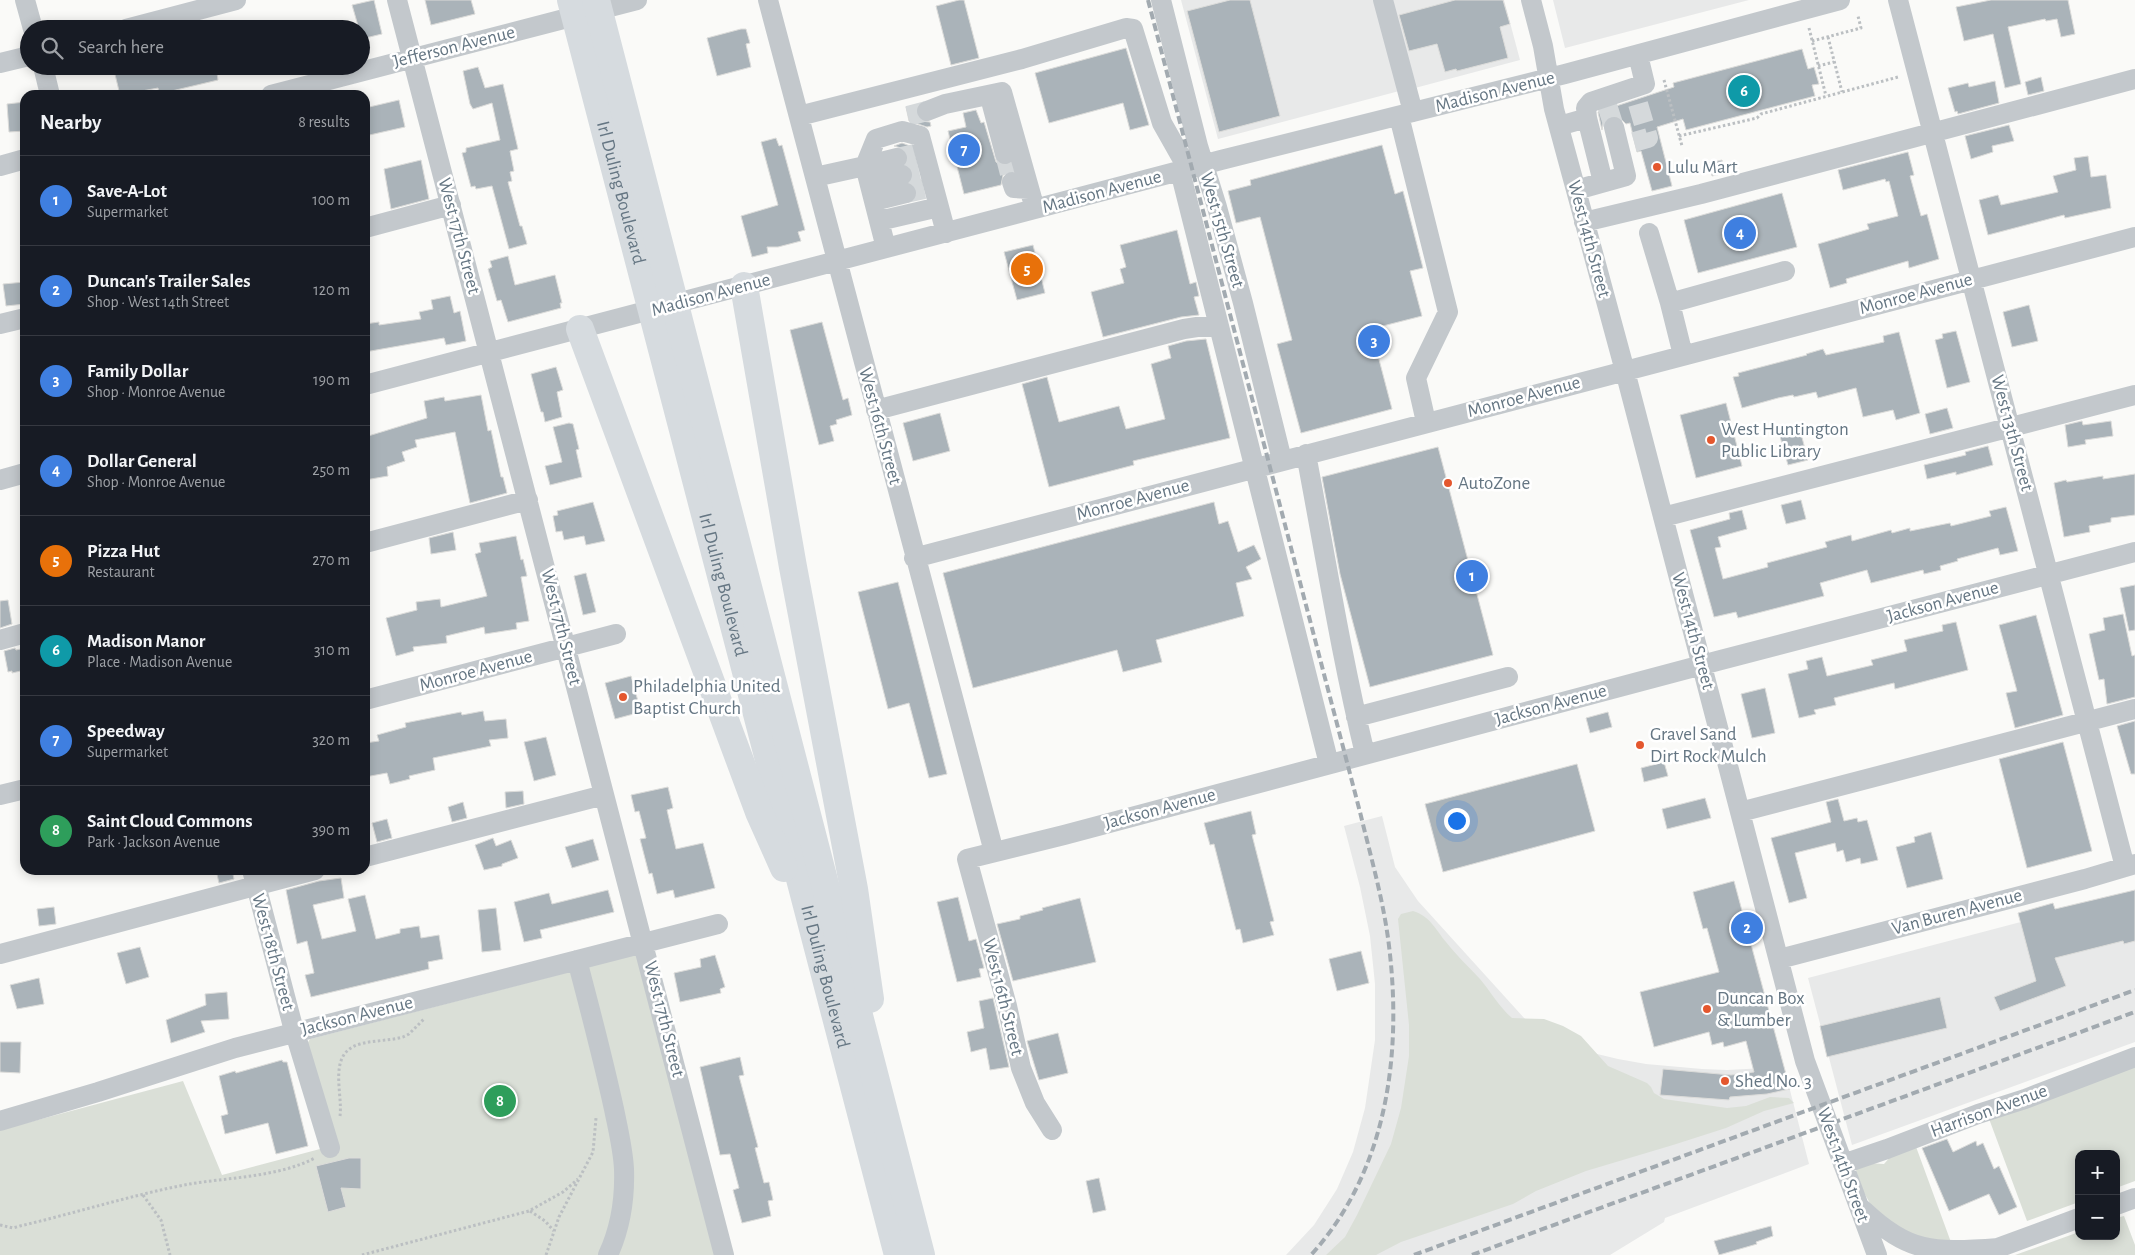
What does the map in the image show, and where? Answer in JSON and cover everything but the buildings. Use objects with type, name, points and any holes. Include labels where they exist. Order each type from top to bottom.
[{"type":"highway","name":"Irl Duling Boulevard","points":[[571,0],[606,84]]},
{"type":"highway","name":"Irl Duling Boulevard","points":[[596,0],[606,84],[650,255],[884,1110],[921,1255]]},
{"type":"highway","points":[[744,286],[793,567],[854,889],[866,962],[884,1110]]},
{"type":"highway","points":[[580,329],[759,812],[814,934]]},
{"type":"highway","name":"Irl Duling Boulevard","points":[[676,355],[814,934],[898,1255]]},
{"type":"street","points":[[25,0],[31,20]]},
{"type":"street","points":[[160,20],[236,0]]},
{"type":"street","name":"West 17th Street","points":[[397,0],[644,942],[724,1255]]},
{"type":"street","name":"Jefferson Avenue","points":[[370,69],[638,0]]},
{"type":"street","name":"West 16th Street","points":[[768,0],[914,558],[994,852]]},
{"type":"street","name":"West 15th Street","points":[[1161,0],[1191,168],[1243,303],[1282,460]]},
{"type":"street","points":[[1384,0],[1448,312],[1416,378],[1426,422]]},
{"type":"street","name":"West 14th Street","points":[[1531,0],[1543,46],[1559,126],[1806,1061],[1842,1164],[1877,1255]]},
{"type":"street","name":"Madison Avenue","points":[[370,384],[1191,168],[1596,66],[1840,0]]},
{"type":"street","name":"West 13th Street","points":[[1898,0],[2087,722],[2130,865]]},
{"type":"street","points":[[799,116],[1022,59],[1126,28],[1133,30],[1139,42],[1162,123],[1191,168],[1219,327],[1329,764]]},
{"type":"street","points":[[1603,182],[1586,108],[1591,102],[1606,101],[1635,93],[1645,84],[1638,55]]},
{"type":"street","points":[[0,63],[20,58]]},
{"type":"street","points":[[1596,66],[1606,101]]},
{"type":"street","points":[[45,75],[49,90]]},
{"type":"street","name":"Jefferson Avenue","points":[[289,90],[347,75]]},
{"type":"street","points":[[1584,222],[1701,194],[2135,79]]},
{"type":"street","points":[[892,134],[896,120],[945,104],[1002,92],[1021,186],[1035,209]]},
{"type":"street","points":[[989,94],[1005,154]]},
{"type":"street","points":[[1559,126],[1587,118]]},
{"type":"street","points":[[886,248],[870,184],[876,139],[902,131],[920,136],[916,172],[938,207],[946,233]]},
{"type":"street","points":[[1576,190],[1626,176],[1622,138]]},
{"type":"street","points":[[0,166],[20,160]]},
{"type":"street","points":[[815,177],[870,184],[916,172]]},
{"type":"street","points":[[870,184],[916,172]]},
{"type":"street","points":[[370,227],[451,205]]},
{"type":"street","points":[[879,221],[938,207]]},
{"type":"street","points":[[1649,233],[1670,303],[1683,356]]},
{"type":"street","name":"Monroe Avenue","points":[[914,558],[2135,237]]},
{"type":"street","points":[[1670,303],[1785,271]]},
{"type":"street","points":[[0,324],[20,319]]},
{"type":"street","points":[[876,410],[1184,330],[1197,327],[1219,327]]},
{"type":"street","points":[[1663,517],[2135,395]]},
{"type":"street","points":[[1306,454],[1322,549],[1335,603],[1343,657],[1365,754]]},
{"type":"street","points":[[0,480],[20,474]]},
{"type":"street","points":[[370,542],[528,500]]},
{"type":"street","name":"Jackson Avenue","points":[[967,858],[2135,552]]},
{"type":"street","points":[[0,640],[20,634]]},
{"type":"street","name":"Monroe Avenue","points":[[370,699],[616,634]]},
{"type":"street","points":[[1356,717],[1508,677]]},
{"type":"street","points":[[1740,812],[2135,709]]},
{"type":"street","points":[[0,795],[20,790]]},
{"type":"street","points":[[370,856],[604,795]]},
{"type":"street","name":"West 16th Street","points":[[967,858],[1021,1068],[1035,1103],[1052,1130]]},
{"type":"street","name":"Van Buren Avenue","points":[[1779,959],[2130,865]]},
{"type":"street","points":[[0,954],[192,904],[254,878],[277,875]]},
{"type":"street","name":"West 18th Street","points":[[254,878],[295,1032],[330,1148]]},
{"type":"street","name":"Jackson Avenue","points":[[0,1121],[134,1081],[235,1048],[718,924]]},
{"type":"street","points":[[577,960],[603,1058],[624,1169],[622,1210],[618,1230],[608,1255]]},
{"type":"street","name":"Harrison Avenue","points":[[1842,1164],[1978,1114],[2025,1099],[2135,1057]]},
{"type":"street","points":[[2120,1204],[2135,1198]]},
{"type":"street","points":[[1858,1205],[1883,1228],[1915,1246],[1955,1251],[1998,1248]]},
{"type":"street","points":[[1858,1205],[1861,1255]]},
{"type":"street","points":[[1978,1255],[2075,1219]]},
{"type":"path","points":[[1812,41],[1861,28],[1858,16]]},
{"type":"path","points":[[1809,28],[1826,96]]},
{"type":"path","points":[[1828,37],[1842,92]]},
{"type":"path","points":[[1818,66],[1834,62]]},
{"type":"path","points":[[1663,76],[1682,146]]},
{"type":"path","points":[[1679,136],[1757,118],[1761,114],[1898,77]]},
{"type":"path","points":[[546,1255],[554,1231],[594,1152],[596,1115]]},
{"type":"path","points":[[362,1255],[529,1211],[563,1192],[580,1177]]},
{"type":"path","points":[[143,1195],[161,1220],[170,1255]]},
{"type":"path","points":[[529,1211],[545,1221],[554,1231]]},
{"type":"shaded area","points":[[1181,0],[1379,0],[1403,90],[1218,139]]},
{"type":"shaded area","points":[[1391,0],[1504,0],[1520,60],[1415,88]]},
{"type":"shaded area","points":[[1553,0],[1749,0],[1565,48]]},
{"type":"shaded area","points":[[1382,816],[1395,867],[1418,901],[1525,1019],[1540,1031],[1593,1053],[1618,1059],[1646,1064],[1702,1069],[1727,1070],[1784,1067],[1809,1164],[1665,1218],[1664,1222],[1610,1255],[1286,1255],[1314,1225],[1337,1189],[1353,1152],[1365,1108],[1375,1040],[1375,984],[1370,936],[1360,887],[1344,826]]},
{"type":"shaded area","points":[[2135,892],[2135,1042],[1852,1145],[1808,978]]},
{"type":"shaded area","points":[[1413,911],[1424,916],[1432,924],[1512,1018],[1544,1019],[1563,1026],[1581,1036],[1608,1066],[1647,1083],[1654,1093],[1664,1099],[1727,1108],[1746,1106],[1770,1097],[1789,1098],[1794,1103],[1764,1111],[1726,1128],[1586,1171],[1536,1191],[1513,1204],[1401,1242],[1376,1255],[1326,1255],[1345,1237],[1357,1215],[1391,1144],[1401,1108],[1409,1056],[1409,1025],[1398,919],[1401,914]]},
{"type":"shaded area","points":[[634,955],[638,957],[717,1255],[0,1255],[0,1130],[183,1081],[222,1175],[320,1149],[329,1122],[307,1044],[310,1039]]},
{"type":"shaded area","points":[[2135,1063],[2135,1181],[2120,1187],[2120,1150],[2075,1150],[2075,1203],[2027,1221],[1988,1116]]},
{"type":"shaded area","points":[[1915,1144],[1952,1245],[1910,1237],[1871,1205],[1863,1191],[1855,1167],[1867,1163],[1884,1164],[1892,1155]]},
{"type":"shaded area","points":[[2124,1216],[2135,1245],[2135,1255],[2015,1255],[2075,1233],[2075,1240],[2120,1240],[2120,1217]]},
{"type":"tunnel","points":[[1634,142],[1648,138],[1636,97]]},
{"type":"tunnel","points":[[1607,105],[1614,127]]},
{"type":"tunnel","points":[[908,116],[927,111]]},
{"type":"tunnel","points":[[897,158],[915,154]]},
{"type":"tunnel","points":[[1005,154],[1012,182]]},
{"type":"tunnel","points":[[902,175],[919,171]]},
{"type":"tunnel","points":[[906,193],[924,189]]},
{"type":"railway","points":[[1148,0],[1360,812],[1379,890],[1388,938],[1393,1022],[1391,1064],[1384,1106],[1374,1146],[1358,1185],[1337,1221],[1311,1255]]},
{"type":"railway","points":[[1414,1255],[2135,990]]},
{"type":"railway","points":[[1472,1255],[2135,1012]]},
{"type":"place","name":"Madison Manor","points":[[1744,91]]},
{"type":"place","name":"Speedway","points":[[964,150]]},
{"type":"place","name":"Lulu Mart","points":[[1657,167]]},
{"type":"place","name":"Dollar General","points":[[1740,233]]},
{"type":"place","name":"Pizza Hut","points":[[1027,269]]},
{"type":"place","name":"Family Dollar","points":[[1374,341]]},
{"type":"place","name":"West Huntington Public Library","points":[[1711,440]]},
{"type":"place","name":"AutoZone","points":[[1448,483]]},
{"type":"place","name":"Save-A-Lot","points":[[1472,576]]},
{"type":"place","name":"Philadelphia United Baptist Church","points":[[623,697]]},
{"type":"place","name":"Gravel Sand Dirt Rock Mulch","points":[[1640,745]]},
{"type":"place","name":"Duncan's Trailer Sales","points":[[1747,928]]},
{"type":"place","name":"Duncan Box & Lumber","points":[[1707,1009]]},
{"type":"place","name":"Shed No. 3","points":[[1725,1081]]},
{"type":"place","name":"Saint Cloud Commons","points":[[500,1101]]}]
